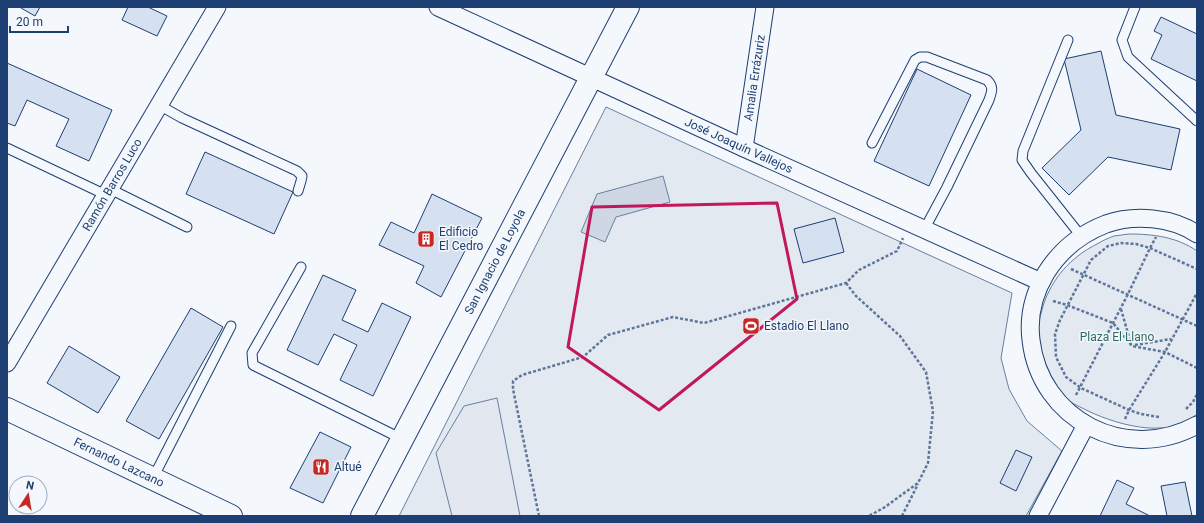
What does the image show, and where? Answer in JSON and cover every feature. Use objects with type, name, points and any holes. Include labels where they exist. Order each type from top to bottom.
[{"type":"street","name":"Ramón Barros Luco","points":[[7,363],[217,7]]},
{"type":"street","name":"José Joaquín Vallejos","points":[[438,7],[917,227],[1038,290]]},
{"type":"street","name":"San Ignacio de Loyola","points":[[362,516],[628,7]]},
{"type":"street","name":"Amalia Errázuriz","points":[[744,148],[765,7]]},
{"type":"street","points":[[1196,232],[1181,226],[1148,219],[1113,222],[1096,228],[1081,236],[1066,247],[1054,261],[1038,290],[1031,314],[1030,332],[1032,350],[1037,367],[1054,398],[1066,411],[1086,425],[1117,437],[1146,440],[1174,435],[1197,425]]},
{"type":"street","name":"Fernando Lazcano","points":[[7,409],[231,516]]},
{"type":"street","points":[[1038,516],[1086,425]]},
{"type":"lane","points":[[1134,7],[1122,40],[1128,57],[1197,121]]},
{"type":"lane","points":[[1068,40],[1023,150],[1022,160],[1081,236]]},
{"type":"lane","points":[[872,143],[915,60],[920,57],[927,57],[941,62],[987,80],[991,84],[993,90],[989,100],[947,187],[917,227]]},
{"type":"lane","points":[[159,105],[182,118],[296,171],[302,176],[298,191]]},
{"type":"lane","points":[[7,148],[187,227]]},
{"type":"lane","points":[[301,267],[252,353],[253,365],[402,439]]},
{"type":"lane","points":[[153,478],[230,326]]},
{"type":"path","points":[[1066,411],[1081,388],[1150,248],[1166,222]]},
{"type":"path","points":[[539,516],[513,390],[513,381],[522,375],[583,357],[608,335],[673,317],[704,323],[846,284],[859,270],[897,250],[917,227]]},
{"type":"path","points":[[1160,417],[1141,414],[1129,410],[1081,388],[1066,377],[1056,357],[1055,334],[1082,274],[1091,260],[1108,246],[1121,243],[1136,244],[1150,248],[1197,269]]},
{"type":"path","points":[[1054,261],[1197,326]]},
{"type":"path","points":[[846,284],[856,296],[900,336],[926,372],[933,411],[928,463],[902,516]]},
{"type":"path","points":[[1038,290],[1068,305],[1113,323],[1132,346],[1165,352],[1197,368]]},
{"type":"path","points":[[1129,410],[1165,352],[1197,293]]},
{"type":"path","points":[[1120,308],[1132,346]]},
{"type":"path","points":[[1132,346],[1172,339]]},
{"type":"path","points":[[1184,411],[1193,402],[1197,394]]},
{"type":"path","points":[[869,516],[885,507],[918,483]]},
{"type":"highlighted area","points":[[777,203],[797,299],[659,410],[568,347],[592,207]]},
{"type":"green space","name":"Estadio El Llano","points":[[606,107],[1012,293],[1001,358],[1009,389],[1027,421],[1062,451],[1026,516],[399,516]]},
{"type":"green space","name":"Plaza El Llano","points":[[1129,234],[1173,239],[1197,251],[1197,414],[1185,422],[1171,427],[1140,427],[1124,424],[1095,414],[1065,399],[1050,386],[1039,342],[1038,326],[1043,306],[1052,286],[1064,269],[1079,255],[1101,242],[1114,236]]},
{"type":"shaded area","points":[[663,176],[670,202],[616,217],[605,242],[581,232],[597,194]]},
{"type":"shaded area","points":[[497,398],[520,516],[452,516],[436,453],[464,406]]},
{"type":"building","points":[[40,7],[35,16],[21,8]]},
{"type":"building","points":[[128,7],[148,7],[167,16],[157,36],[122,20]]},
{"type":"building","points":[[1161,17],[1197,34],[1197,81],[1151,59],[1162,35],[1154,31]]},
{"type":"building","points":[[1101,51],[1116,115],[1180,129],[1171,170],[1108,157],[1069,195],[1042,168],[1081,130],[1064,59]]},
{"type":"building","points":[[7,63],[112,110],[89,161],[56,146],[69,119],[27,100],[15,126],[7,123]]},
{"type":"building","points":[[917,69],[971,95],[929,186],[874,161]]},
{"type":"building","points":[[205,152],[293,192],[274,234],[186,194]]},
{"type":"building","name":"Edificio El Cedro","points":[[432,194],[482,218],[441,297],[416,283],[424,266],[379,245],[391,222],[414,233]]},
{"type":"building","points":[[835,218],[844,252],[803,263],[794,229]]},
{"type":"building","points":[[323,275],[356,290],[342,320],[368,332],[382,303],[411,317],[373,396],[340,380],[357,345],[334,334],[318,365],[287,350]]},
{"type":"building","points":[[191,308],[223,327],[159,439],[126,421]]},
{"type":"building","points":[[69,346],[120,377],[98,413],[47,383]]},
{"type":"building","name":"Altué","points":[[320,432],[351,447],[323,503],[290,488]]},
{"type":"building","points":[[1016,450],[1032,457],[1016,491],[1000,483]]},
{"type":"building","points":[[1117,480],[1134,488],[1126,504],[1150,516],[1100,516]]},
{"type":"building","points":[[1185,482],[1192,516],[1167,516],[1161,486]]},
{"type":"place","name":"Edificio El Cedro","points":[[426,239]]},
{"type":"place","name":"Estadio El Llano","points":[[751,326]]},
{"type":"place","name":"Altué","points":[[321,467]]}]
